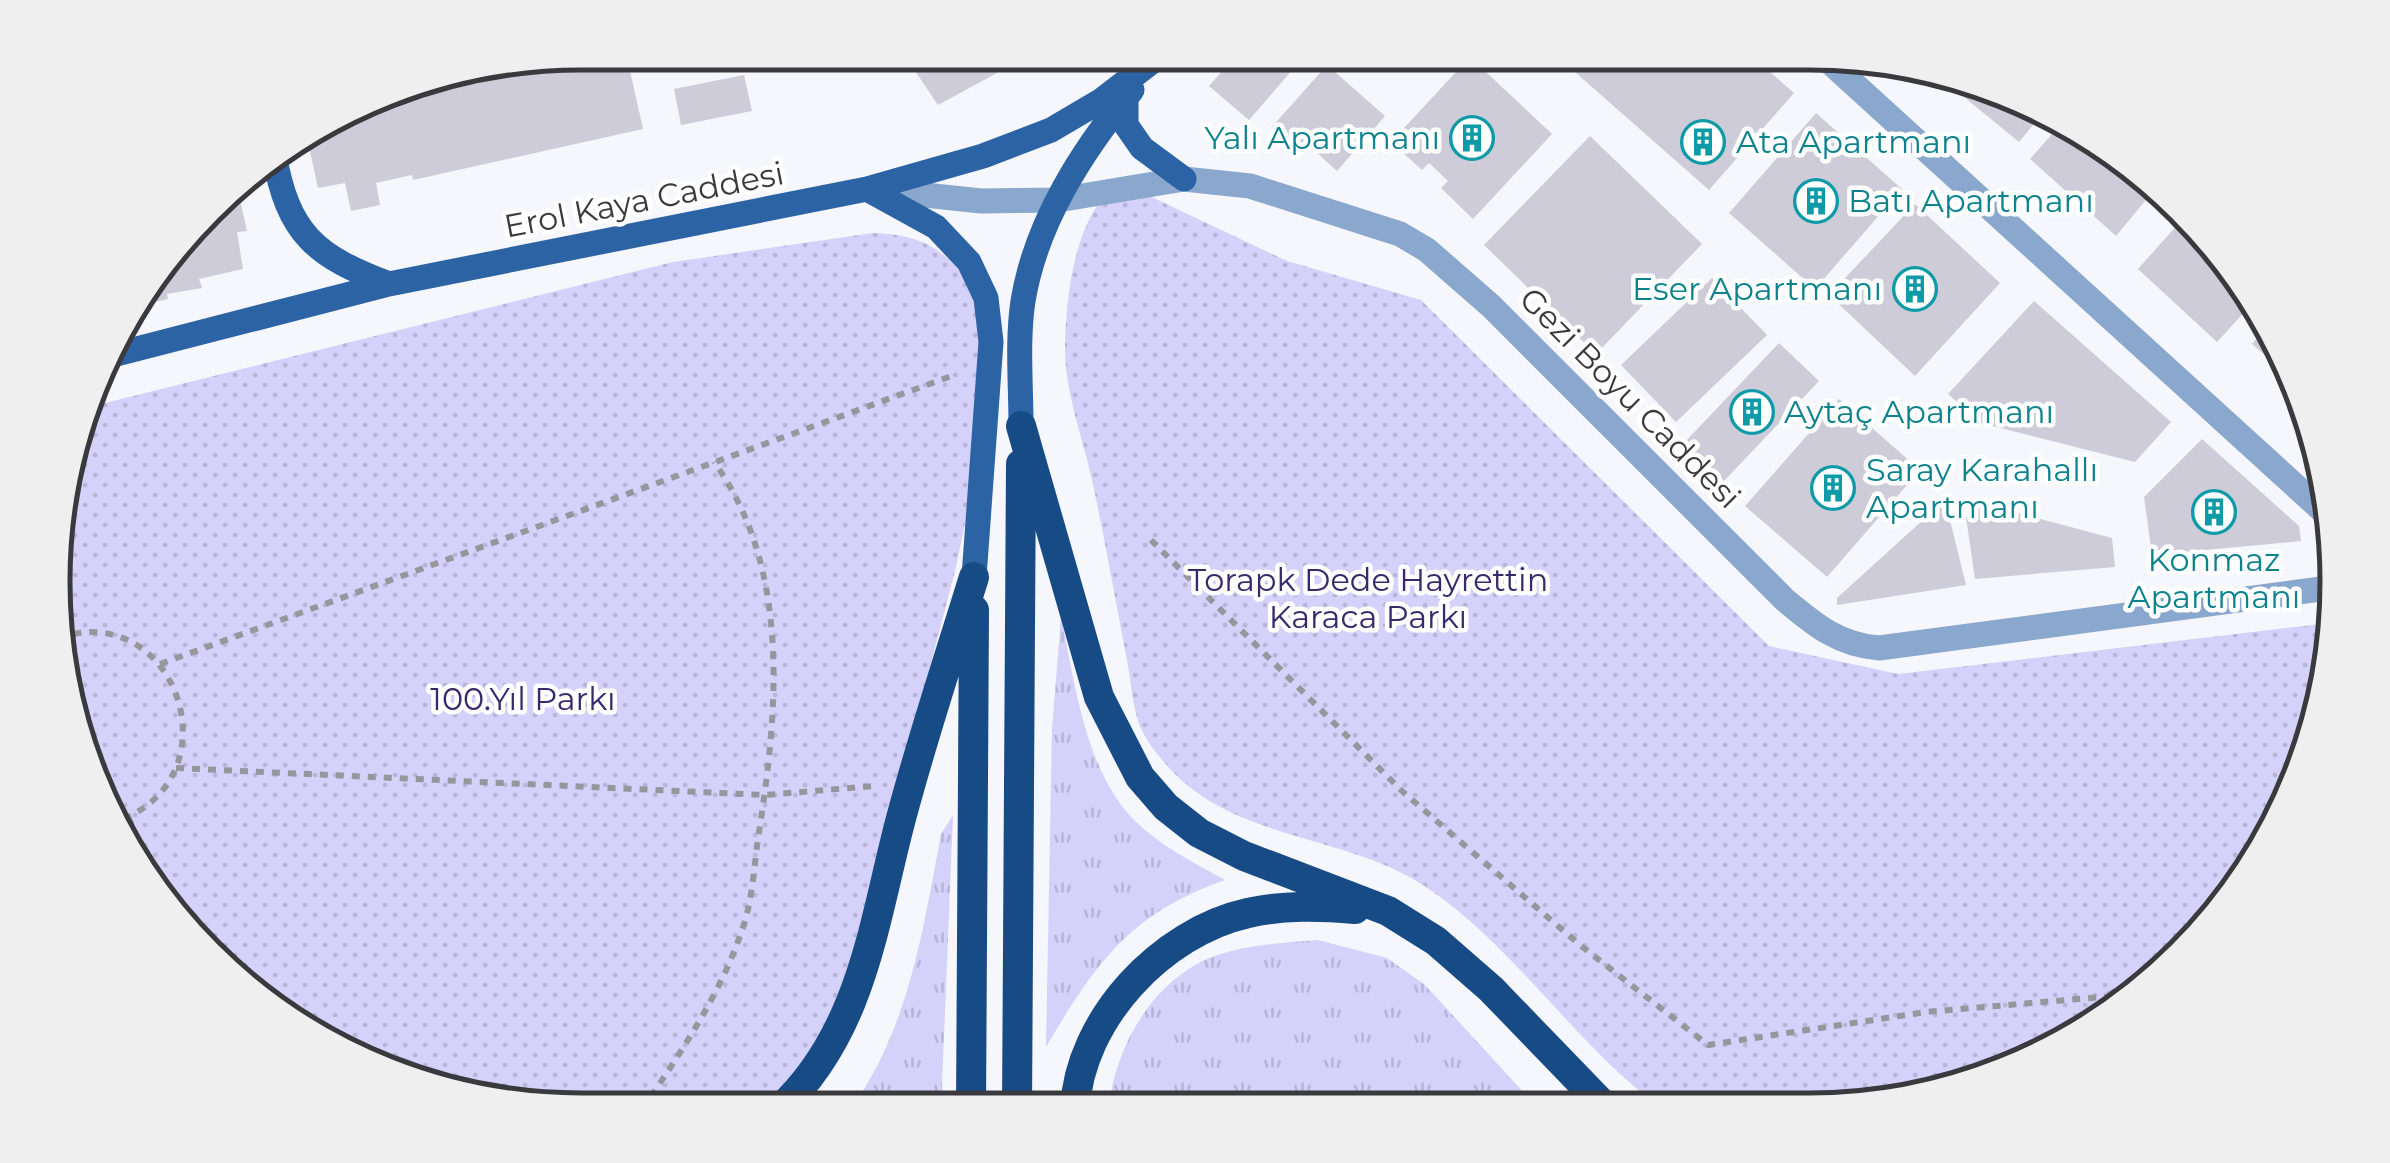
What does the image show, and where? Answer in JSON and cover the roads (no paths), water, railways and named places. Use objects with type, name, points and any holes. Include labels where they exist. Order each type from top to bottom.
[{"type":"highway","points":[[1021,426],[1099,697],[1140,777],[1166,807],[1199,833],[1244,856],[1388,911],[1436,941],[1491,989],[1591,1093]]},
{"type":"highway","points":[[1017,1093],[1021,426]]},
{"type":"highway","points":[[794,1093],[816,1068],[848,1011],[881,911],[911,784],[974,577]]},
{"type":"highway","points":[[971,1093],[974,577]]},
{"type":"highway","points":[[1079,1093],[1084,1058],[1120,998],[1145,970],[1209,926],[1244,913],[1285,906],[1388,911]]},
{"type":"main road","name":"Erol Kaya Caddesi","points":[[124,353],[389,284],[867,189],[982,156],[1052,130],[1142,70]]},
{"type":"main road","points":[[1021,426],[1022,304],[1033,262],[1058,200],[1096,133],[1148,70]]},
{"type":"main road","points":[[1126,97],[1126,124],[1142,148],[1184,179]]},
{"type":"main road","points":[[277,171],[280,193],[302,232],[326,256],[389,284]]},
{"type":"main road","points":[[867,189],[936,227],[968,262],[986,298],[990,362],[974,577]]},
{"type":"street","points":[[1840,71],[2314,502]]},
{"type":"street","name":"Gezi Boyu Caddesi","points":[[867,189],[981,201],[1058,200],[1184,179],[1250,186],[1400,234],[1427,250],[1491,306],[1785,600],[1814,625],[1854,646],[1879,648],[2320,589]]},
{"type":"place","name":"Yalı Apartmanı","points":[[1472,138]]},
{"type":"place","name":"Ata Apartmanı","points":[[1703,142]]},
{"type":"place","name":"Batı Apartmanı","points":[[1816,201]]},
{"type":"place","name":"Eser Apartmanı","points":[[1915,289]]},
{"type":"place","name":"Aytaç Apartmanı","points":[[1752,412]]},
{"type":"place","name":"Saray Karahallı Apartmanı","points":[[1833,488]]},
{"type":"place","name":"Konmaz Apartmanı","points":[[2214,512]]},
{"type":"park label","name":"Torapk Dede Hayrettin Karaca Parkı","points":[[1368,598]]},
{"type":"park label","name":"100.Yıl Parkı","points":[[523,699]]}]
